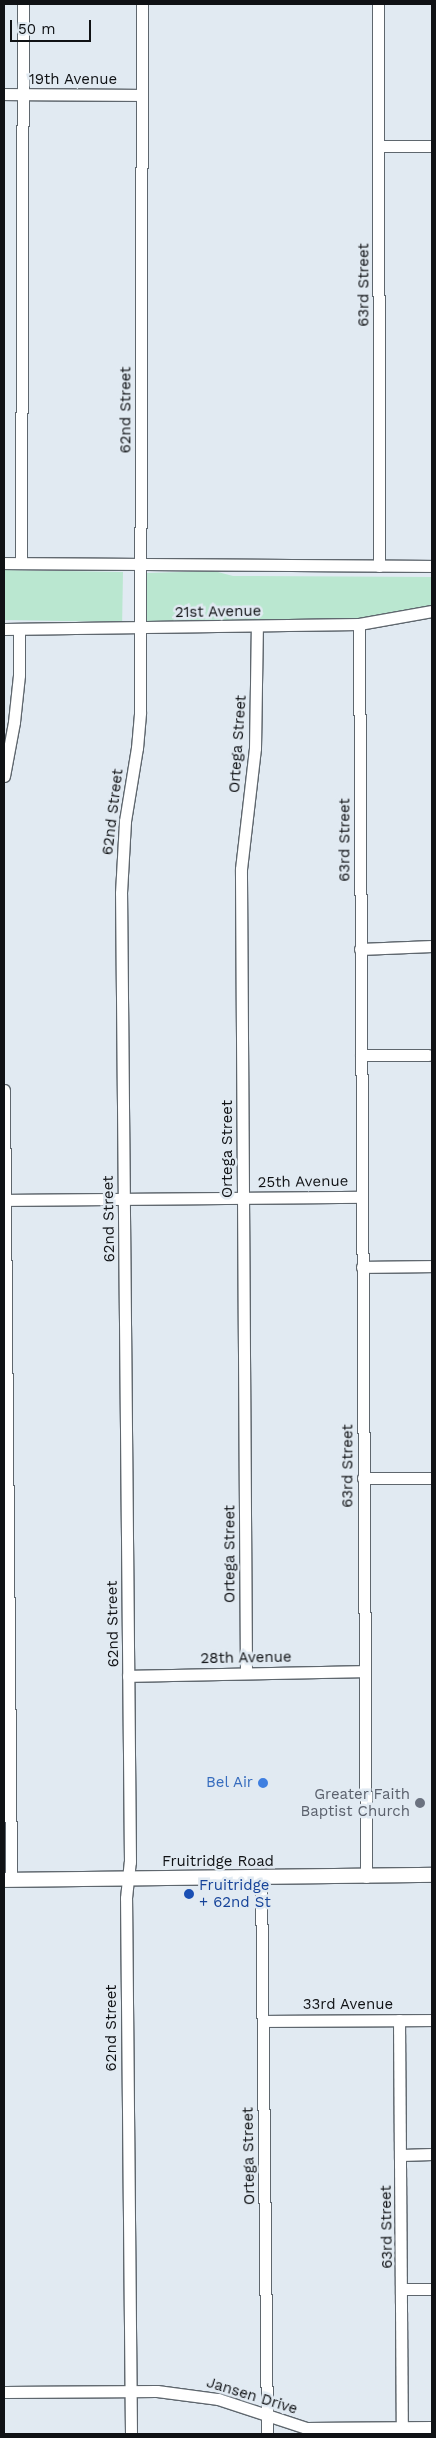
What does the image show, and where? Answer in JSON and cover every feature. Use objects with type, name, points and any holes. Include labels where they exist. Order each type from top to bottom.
[{"type":"main road","name":"Fruitridge Road","points":[[7,1880],[432,1875]]},
{"type":"street","points":[[21,563],[23,4]]},
{"type":"street","name":"62nd Street","points":[[130,2434],[126,1898],[128,1879],[128,1676],[121,859],[140,712],[142,4]]},
{"type":"street","name":"63rd Street","points":[[378,4],[379,566]]},
{"type":"street","name":"19th Avenue","points":[[4,94],[142,95]]},
{"type":"street","points":[[378,146],[432,146]]},
{"type":"street","points":[[4,563],[141,562],[432,566]]},
{"type":"street","name":"21st Avenue","points":[[4,629],[358,624],[432,611]]},
{"type":"street","name":"63rd Street","points":[[358,624],[366,1877]]},
{"type":"street","name":"Ortega Street","points":[[246,1674],[241,869],[255,748],[258,626]]},
{"type":"street","points":[[4,776],[14,722],[19,675],[19,629]]},
{"type":"street","points":[[360,949],[432,946]]},
{"type":"street","points":[[361,1056],[428,1055]]},
{"type":"street","points":[[4,1090],[7,1880]]},
{"type":"street","name":"25th Avenue","points":[[4,1200],[362,1197]]},
{"type":"street","points":[[362,1267],[432,1266]]},
{"type":"street","points":[[364,1478],[432,1478]]},
{"type":"street","name":"28th Avenue","points":[[128,1676],[365,1671]]},
{"type":"street","name":"Ortega Street","points":[[261,1878],[267,2434]]},
{"type":"street","name":"63rd Street","points":[[399,2020],[402,2431]]},
{"type":"street","name":"33rd Avenue","points":[[263,2021],[432,2020]]},
{"type":"street","points":[[401,2155],[432,2154]]},
{"type":"street","points":[[402,2289],[432,2289]]},
{"type":"street","name":"Jansen Drive","points":[[4,2392],[130,2391],[190,2394],[218,2399],[306,2428],[402,2431],[432,2427]]},
{"type":"green space","points":[[4,570],[123,572],[122,622],[4,620]]},
{"type":"green space","points":[[214,571],[233,576],[432,577],[432,606],[359,619],[147,624],[147,573]]},
{"type":"place","name":"Bel Air","points":[[263,1783]]},
{"type":"place","name":"Greater Faith Baptist Church","points":[[420,1803]]},
{"type":"place","name":"Fruitridge + 62nd St","points":[[189,1894]]}]
